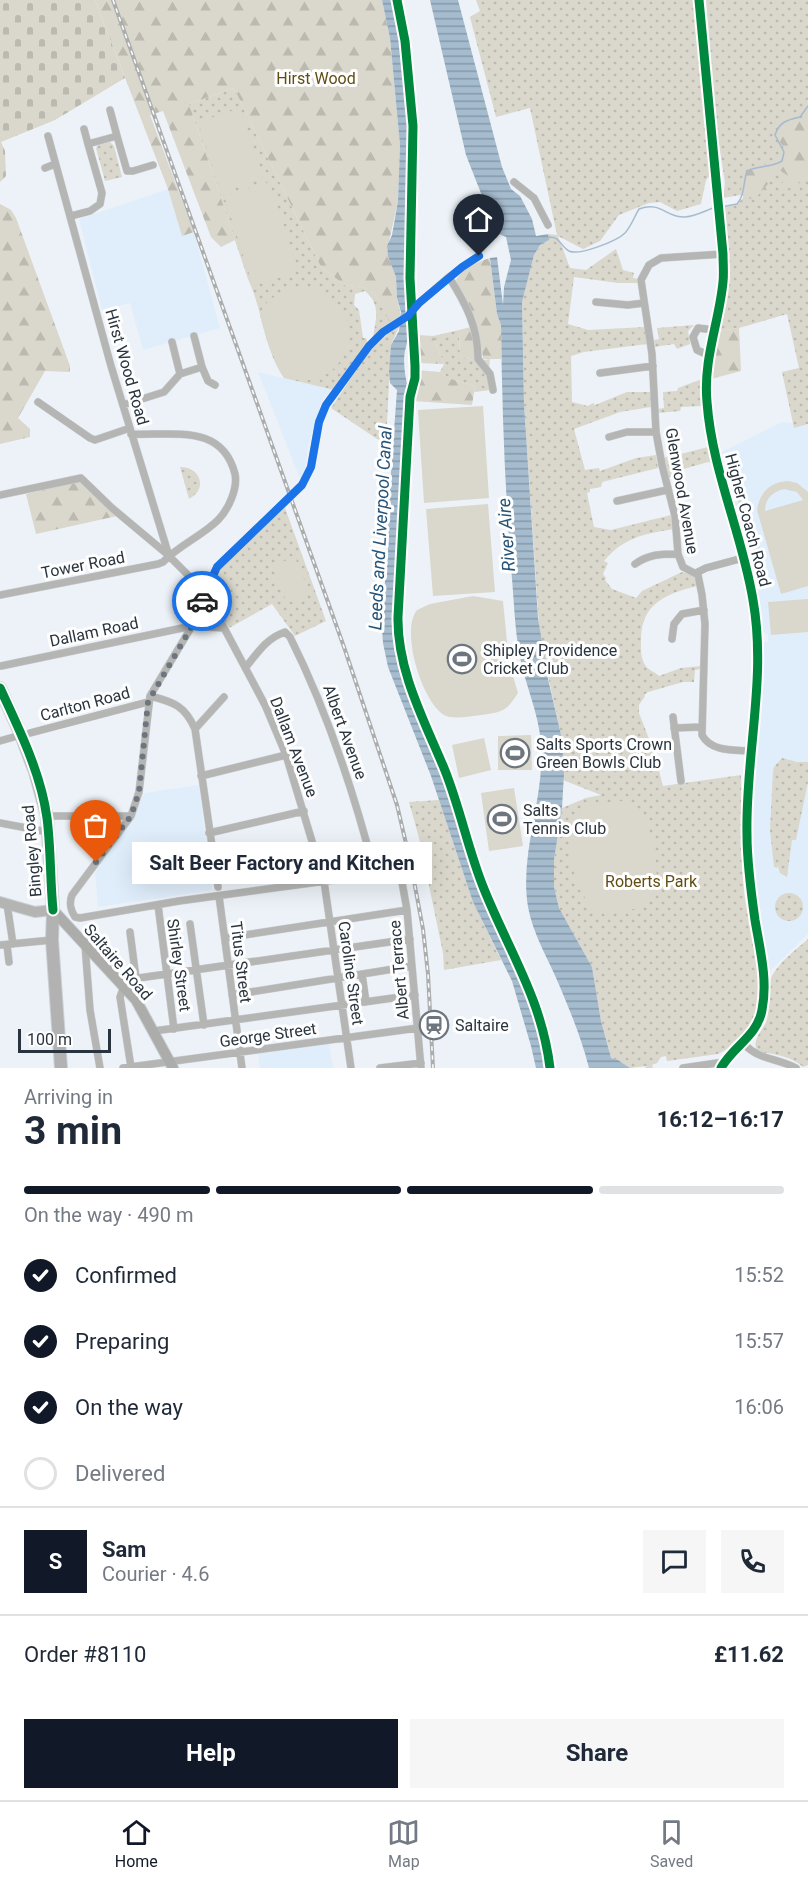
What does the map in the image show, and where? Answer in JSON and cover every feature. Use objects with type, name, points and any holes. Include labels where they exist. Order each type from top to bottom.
[{"type":"highway","name":"Bingley Road","points":[[0,688],[26,734],[47,816],[53,910],[52,940],[61,1068]]},
{"type":"main road","name":"Saltaire Road","points":[[53,910],[136,1000],[171,1065]]},
{"type":"street","name":"Higher Coach Road","points":[[699,0],[723,254],[723,282],[708,355],[706,384],[709,425],[753,600],[758,638],[746,795],[751,890],[761,953],[764,994],[760,1020],[744,1044],[723,1065]]},
{"type":"street","points":[[110,110],[127,171],[153,165]]},
{"type":"street","points":[[71,216],[90,211],[100,204],[102,193],[84,129]]},
{"type":"street","name":"Hirst Wood Road","points":[[48,136],[123,405],[169,556],[205,592]]},
{"type":"street","points":[[88,144],[117,136]]},
{"type":"street","points":[[45,168],[55,164]]},
{"type":"street","points":[[514,182],[534,198],[548,225]]},
{"type":"street","name":"Glenwood Avenue","points":[[701,727],[706,646],[700,580],[696,573],[683,567],[678,554],[677,526],[667,490],[656,432],[653,366],[641,280],[646,269],[657,259],[670,256],[723,254]]},
{"type":"street","points":[[375,874],[86,917],[75,917],[71,911],[70,901],[78,886],[131,816],[139,792],[149,699],[192,626],[217,567],[302,485],[311,467],[319,422],[326,405],[369,346],[383,332],[408,316],[449,277],[479,256]]},
{"type":"street","points":[[449,277],[463,301],[475,330],[478,359],[490,374],[493,390]]},
{"type":"street","points":[[596,302],[628,305],[644,303]]},
{"type":"street","points":[[708,355],[697,350],[693,337],[698,328],[714,330]]},
{"type":"street","points":[[194,336],[202,367],[208,381],[215,385]]},
{"type":"street","points":[[172,342],[180,374]]},
{"type":"street","points":[[600,374],[653,366]]},
{"type":"street","points":[[123,405],[164,392],[180,374],[202,367]]},
{"type":"street","name":"Tower Road","points":[[0,595],[164,562],[218,521],[227,509],[236,479],[225,450],[211,440],[198,435],[131,431],[95,440],[38,402]]},
{"type":"street","points":[[609,436],[627,432],[656,432]]},
{"type":"street","points":[[0,495],[81,478],[112,508],[169,556]]},
{"type":"street","points":[[617,501],[667,490]]},
{"type":"street","points":[[635,564],[645,557],[657,554],[678,554]]},
{"type":"street","points":[[696,573],[743,558]]},
{"type":"street","name":"Dallam Avenue","points":[[205,592],[265,705],[286,755],[324,881]]},
{"type":"street","points":[[672,639],[674,624],[682,614],[704,610]]},
{"type":"street","points":[[192,626],[224,628]]},
{"type":"street","name":"Dallam Road","points":[[1,666],[192,626]]},
{"type":"street","name":"Albert Avenue","points":[[246,667],[273,636],[285,632],[290,638],[327,716],[352,792],[375,874]]},
{"type":"street","points":[[195,729],[224,698]]},
{"type":"street","points":[[149,699],[170,701],[186,712],[195,729],[218,887]]},
{"type":"street","name":"Carlton Road","points":[[0,741],[149,699]]},
{"type":"street","points":[[673,717],[681,782]]},
{"type":"street","points":[[674,728],[701,727],[704,739],[712,747],[751,752]]},
{"type":"street","points":[[201,776],[286,755]]},
{"type":"street","points":[[209,833],[304,811]]},
{"type":"street","points":[[47,816],[131,816]]},
{"type":"street","points":[[0,823],[48,832]]},
{"type":"street","name":"Albert Terrace","points":[[375,874],[400,871],[407,910],[421,1065]]},
{"type":"street","name":"Caroline Street","points":[[324,881],[351,1068]]},
{"type":"street","name":"Titus Street","points":[[219,896],[242,1068]]},
{"type":"street","points":[[9,962],[3,903],[35,912],[53,910]]},
{"type":"street","name":"Shirley Street","points":[[158,905],[174,1029]]},
{"type":"street","points":[[225,938],[407,910]]},
{"type":"street","points":[[190,924],[204,1025]]},
{"type":"street","points":[[130,932],[136,978]]},
{"type":"street","points":[[127,1068],[120,997],[121,983],[136,978],[410,939]]},
{"type":"street","points":[[7,945],[52,940]]},
{"type":"street","points":[[85,945],[90,1010],[100,1068]]},
{"type":"street","points":[[232,995],[412,966]]},
{"type":"street","points":[[362,974],[366,1002]]},
{"type":"street","points":[[154,1031],[415,995]]},
{"type":"street","name":"George Street","points":[[127,1068],[171,1065],[239,1052],[417,1028]]},
{"type":"street","points":[[744,1044],[756,1055],[787,1063],[796,1068]]},
{"type":"street","points":[[380,1068],[421,1065]]},
{"type":"street","points":[[683,1068],[723,1065]]},
{"type":"shaded area","points":[[382,0],[395,0],[399,18],[407,72],[412,145],[407,319],[410,323],[410,330],[404,357],[408,388],[396,617],[401,664],[455,805],[480,883],[526,984],[539,1021],[548,1068],[536,1068],[512,981],[473,902],[431,776],[388,667],[383,643],[381,616],[388,556],[388,513],[397,390],[390,383],[389,372],[391,345],[399,331],[401,312],[397,298],[396,277],[388,256],[387,246],[392,235],[398,201],[400,145],[390,38]]},
{"type":"shaded area","name":"River Aire","points":[[430,0],[458,0],[502,167],[511,189],[520,196],[532,219],[536,236],[548,234],[549,240],[540,245],[534,255],[522,302],[524,404],[538,618],[548,679],[562,739],[564,774],[562,808],[554,860],[554,887],[559,908],[592,967],[601,1021],[611,1058],[630,1068],[589,1068],[576,1027],[537,937],[528,907],[527,866],[539,785],[541,744],[516,634],[506,484],[501,325],[497,314],[490,258],[497,257],[503,305],[504,287],[511,260],[506,237],[493,234],[484,201],[466,155]]},
{"type":"shaded area","points":[[168,189],[182,236],[194,232],[220,328],[143,350],[130,303],[102,310],[79,219]]},
{"type":"shaded area","points":[[258,372],[334,390],[323,398],[309,442],[305,469],[300,479]]},
{"type":"shaded area","points":[[782,422],[808,425],[808,934],[769,972],[756,889],[751,833],[764,643],[768,641],[768,635],[763,632],[752,566],[720,453]]},
{"type":"shaded area","points":[[199,785],[212,890],[98,907],[95,873],[131,821],[144,793]]},
{"type":"shaded area","points":[[329,1043],[333,1068],[260,1068],[258,1053]]},
{"type":"green space","points":[[0,0],[95,0],[125,78],[55,120],[1,142],[5,151],[6,176],[0,182]]},
{"type":"green space","name":"Hirst Wood","points":[[95,0],[382,0],[390,38],[400,145],[398,201],[387,250],[396,277],[401,317],[393,323],[389,321],[379,299],[369,290],[363,287],[346,286],[321,267],[234,88],[189,104],[235,240],[221,247],[211,237],[163,111],[150,115],[194,232],[182,236],[168,189]]},
{"type":"green space","name":"Roberts Park","points":[[476,0],[695,0],[712,173],[706,180],[701,204],[677,211],[660,202],[649,203],[619,215],[600,241],[583,249],[558,236],[570,268],[586,270],[616,249],[623,270],[634,273],[633,278],[638,279],[637,283],[618,283],[574,277],[568,324],[588,330],[645,327],[647,344],[584,352],[571,356],[572,402],[588,406],[627,392],[651,392],[651,407],[620,412],[574,429],[585,470],[599,468],[600,471],[636,458],[656,455],[658,468],[602,482],[601,487],[590,489],[587,493],[594,527],[611,530],[671,515],[674,529],[644,535],[619,547],[604,561],[608,563],[603,574],[605,580],[612,589],[636,598],[642,591],[682,572],[695,576],[697,586],[675,593],[658,602],[651,608],[642,626],[642,659],[646,667],[659,676],[681,668],[701,666],[701,669],[695,670],[694,682],[683,682],[648,692],[639,705],[639,713],[656,757],[663,786],[741,775],[743,877],[759,985],[755,1015],[741,1038],[718,1054],[667,1061],[666,1056],[661,1057],[657,1063],[652,1065],[653,1068],[645,1068],[647,1066],[630,1068],[611,1058],[601,1021],[592,967],[559,908],[554,887],[554,860],[562,808],[586,798],[601,795],[563,780],[562,739],[540,640],[524,404],[522,302],[534,255],[540,245],[549,240],[548,234],[557,235],[530,108],[496,117],[470,17],[480,11]]},
{"type":"green space","points":[[706,0],[808,0],[808,99],[805,110],[808,106],[808,424],[794,428],[782,372],[799,368],[787,314],[739,328],[718,331],[730,273],[724,209],[736,205],[743,198],[743,184],[740,195],[723,198],[725,183],[717,131]]},
{"type":"green space","points":[[234,88],[321,267],[346,286],[363,287],[369,290],[379,299],[389,320],[393,323],[373,337],[376,312],[373,301],[365,291],[355,294],[354,305],[359,310],[363,338],[366,338],[368,344],[334,390],[284,378],[272,355],[253,291],[189,104]]},
{"type":"green space","points":[[808,99],[808,179],[781,192],[778,188],[788,176],[780,170],[754,200],[740,195],[745,173],[755,165],[780,161],[786,152],[776,135],[781,119],[790,115],[802,119]]},
{"type":"green space","points":[[240,108],[263,178],[221,192],[198,122]]},
{"type":"green space","points":[[110,142],[114,146],[122,177],[105,181],[96,148],[98,145]]},
{"type":"green space","points":[[269,182],[298,271],[253,286],[224,196]]},
{"type":"green space","points":[[0,204],[11,210],[16,218],[70,366],[70,372],[45,371],[18,418],[30,429],[30,437],[0,444]]},
{"type":"green space","points":[[490,258],[497,314],[501,325],[501,359],[483,359],[476,328],[456,280],[471,266]]},
{"type":"green space","points":[[294,287],[312,289],[327,295],[339,306],[347,322],[349,339],[344,356],[337,365],[320,378],[300,380],[290,376],[281,368],[270,350],[260,316],[268,301]]},
{"type":"green space","points":[[401,322],[391,345],[386,442],[377,439],[331,408],[370,350]]},
{"type":"green space","points":[[694,325],[688,331],[690,344],[677,349],[674,344],[655,347],[654,340],[659,339],[657,328]]},
{"type":"green space","points":[[471,327],[477,361],[460,356],[459,330]]},
{"type":"green space","points":[[739,328],[741,371],[711,379],[718,331]]},
{"type":"green space","points":[[459,330],[460,356],[477,361],[490,359],[488,378],[491,390],[474,392],[475,386],[448,378],[440,372],[444,364],[433,336]]},
{"type":"green space","points":[[418,335],[433,336],[444,364],[417,363]]},
{"type":"green space","points":[[417,370],[440,372],[448,378],[475,386],[472,405],[413,401]]},
{"type":"green space","points":[[702,379],[702,406],[681,407],[680,411],[658,413],[658,409],[664,408],[663,392],[677,391],[678,388]]},
{"type":"green space","points":[[483,406],[489,498],[424,503],[418,410]]},
{"type":"green space","points":[[674,442],[677,455],[708,447],[712,463],[708,462],[680,470],[681,474],[669,477],[664,458],[669,456],[667,444]]},
{"type":"green space","points":[[180,467],[193,471],[200,479],[199,490],[189,499]]},
{"type":"green space","points":[[738,472],[764,562],[757,564],[730,474]]},
{"type":"green space","points":[[81,481],[117,516],[36,534],[26,494]]},
{"type":"green space","points":[[776,483],[797,483],[808,492],[808,586],[781,594],[757,510],[763,493]],"holes":[[[784,489],[797,492],[803,500],[765,511],[768,500],[776,492]]]},
{"type":"green space","points":[[488,504],[495,592],[433,596],[426,509]]},
{"type":"green space","points":[[285,508],[326,621],[295,636],[272,604],[229,628],[208,593],[219,570]]},
{"type":"green space","points":[[295,557],[310,594],[287,603],[272,566]]},
{"type":"green space","name":"Shipley Providence Cricket Club","points":[[473,596],[503,601],[509,663],[518,693],[507,708],[499,712],[452,717],[444,715],[436,708],[421,682],[412,649],[412,620],[417,610],[430,604]]},
{"type":"green space","points":[[808,599],[808,632],[771,635],[768,602]]},
{"type":"green space","name":"Salts Sports Crown Green Bowls Club","points":[[531,735],[532,770],[498,770],[498,736]]},
{"type":"green space","name":"Salts Sports Crown Green Bowls Club","points":[[484,738],[491,770],[459,778],[452,745]]},
{"type":"green space","points":[[782,758],[808,762],[808,782],[796,840],[792,840],[787,877],[780,873],[778,866],[774,867],[770,830],[773,771]]},
{"type":"green space","name":"Salts Tennis Club","points":[[514,788],[523,846],[489,851],[481,793]]},
{"type":"green space","points":[[439,800],[473,902],[501,960],[444,970],[443,953],[419,838],[409,802]]},
{"type":"green space","name":"Roberts Park","points":[[623,801],[636,807],[647,825],[655,852],[654,891],[645,904],[631,910],[593,910],[574,873],[570,858],[571,829],[576,817],[586,808],[599,803]]},
{"type":"green space","points":[[789,893],[799,897],[803,907],[799,917],[789,921],[779,917],[775,907],[779,897]]},
{"type":"green space","points":[[808,939],[808,1065],[803,1067],[789,1058],[760,1052],[755,1044],[766,1022],[772,976],[784,961]]},
{"type":"waterway","points":[[721,207],[737,204],[740,200],[747,171],[782,161],[784,152],[775,135],[784,122],[800,117],[808,106]]},
{"type":"waterway","points":[[547,238],[557,239],[569,251],[581,251],[598,247],[621,236],[639,209],[653,207],[672,215],[688,217],[716,207]]},
{"type":"railway","points":[[113,0],[344,647],[397,805],[423,929],[433,1068]]},
{"type":"cycle path","points":[[397,0],[405,41],[413,126],[410,278],[415,366],[415,378],[410,397],[398,617],[399,637],[413,694],[450,783],[478,874],[540,1020],[550,1068]]},
{"type":"cycle path","points":[[699,0],[723,254],[721,297],[707,371],[707,402],[715,453],[742,550],[753,600],[758,659],[747,806],[747,846],[752,899],[763,965],[764,999],[755,1027],[721,1068]]},
{"type":"cycle path","points":[[0,688],[15,719],[40,784],[48,830],[53,910]]},
{"type":"way so far","points":[[96,862],[131,816],[139,792],[148,702],[162,675],[182,645],[202,601]]},
{"type":"place","name":"Shipley Providence Cricket Club","points":[[462,659]]},
{"type":"place","name":"Salts Sports Crown Green Bowls Club","points":[[515,753]]},
{"type":"place","name":"Salts Tennis Club","points":[[502,819]]},
{"type":"place","name":"Salt Beer Factory and Kitchen","points":[[96,862]]},
{"type":"place","name":"Saltaire","points":[[434,1025]]},
{"type":"route","points":[[202,601],[217,567],[276,511],[308,476],[319,422],[326,405],[369,346],[383,332],[408,316],[419,303],[462,267],[479,256]]},
{"type":"water label","name":"Leeds and Liverpool Canal","points":[[380,528]]}]
